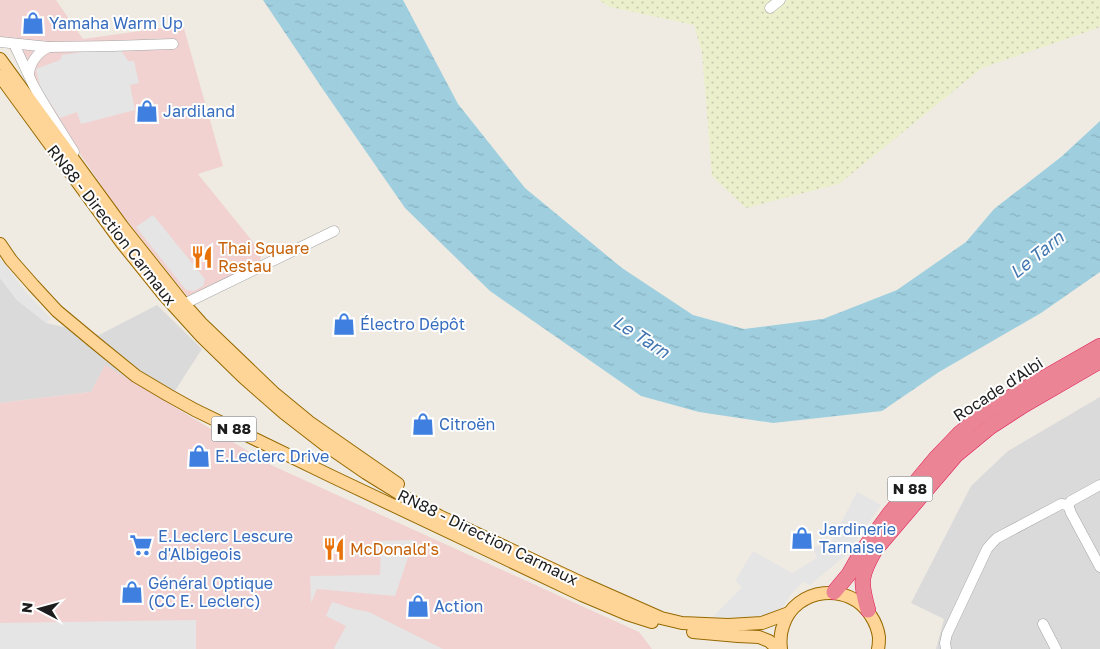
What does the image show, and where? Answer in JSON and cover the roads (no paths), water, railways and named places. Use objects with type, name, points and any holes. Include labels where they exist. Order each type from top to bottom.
[{"type":"highway","name":"Rocade d'Albi","points":[[834,592],[849,574],[890,512],[960,433],[979,417],[1002,402],[1100,346]]},
{"type":"highway","name":"Rocade d'Albi","points":[[868,610],[862,591],[862,578],[866,565],[875,550],[956,454],[997,422],[1100,361]]},
{"type":"main road","points":[[0,59],[102,198],[201,324],[275,394],[309,422],[382,472],[440,516]]},
{"type":"main road","name":"RN88 - Direction Carmaux","points":[[0,76],[122,243],[164,295],[202,337],[284,413],[366,473],[440,516],[661,618],[682,623],[728,625],[762,623],[789,613]]},
{"type":"main road","name":"N 88","points":[[0,244],[33,286],[58,311],[93,341],[136,376],[195,410],[604,605],[662,626],[698,633],[759,637],[769,641],[779,649]]},
{"type":"main road","points":[[779,649],[783,625],[789,613],[797,604],[806,598],[820,593],[834,592],[853,598],[868,610],[875,623],[879,637],[878,649]]},
{"type":"street","points":[[770,8],[780,0]]},
{"type":"street","points":[[0,42],[49,46],[174,44]]},
{"type":"street","points":[[14,44],[39,94],[102,198]]},
{"type":"street","points":[[29,76],[31,64],[42,49],[49,46]]},
{"type":"street","points":[[184,304],[334,231]]},
{"type":"street","points":[[1068,505],[1071,501],[1100,485]]},
{"type":"street","points":[[946,649],[947,634],[987,549],[992,543],[997,538],[1061,504],[1068,505]]},
{"type":"street","points":[[1068,505],[1100,567]]},
{"type":"street","points":[[1043,624],[1056,649]]},
{"type":"water","name":"Le Tarn","points":[[263,0],[403,0],[458,104],[525,188],[622,268],[693,315],[744,329],[823,319],[897,290],[966,242],[994,209],[1061,157],[1100,121],[1100,272],[1041,313],[939,372],[882,411],[773,423],[699,412],[641,396],[490,291],[405,208]]},
{"type":"place","name":"Yamaha Warm Up","points":[[33,23]]},
{"type":"place","name":"Jardiland","points":[[147,111]]},
{"type":"place","name":"Thai Square Restau","points":[[202,257]]},
{"type":"place","name":"Électro Dépôt","points":[[344,324]]},
{"type":"place","name":"Citroën","points":[[423,424]]},
{"type":"place","name":"E.Leclerc Drive","points":[[199,456]]},
{"type":"place","name":"Jardinerie Tarnaise","points":[[802,538]]},
{"type":"place","name":"E.Leclerc Lescure d'Albigeois","points":[[141,545]]},
{"type":"place","name":"McDonald's","points":[[334,549]]},
{"type":"place","name":"Général Optique (CC E. Leclerc)","points":[[132,592]]},
{"type":"place","name":"Action","points":[[418,606]]}]
